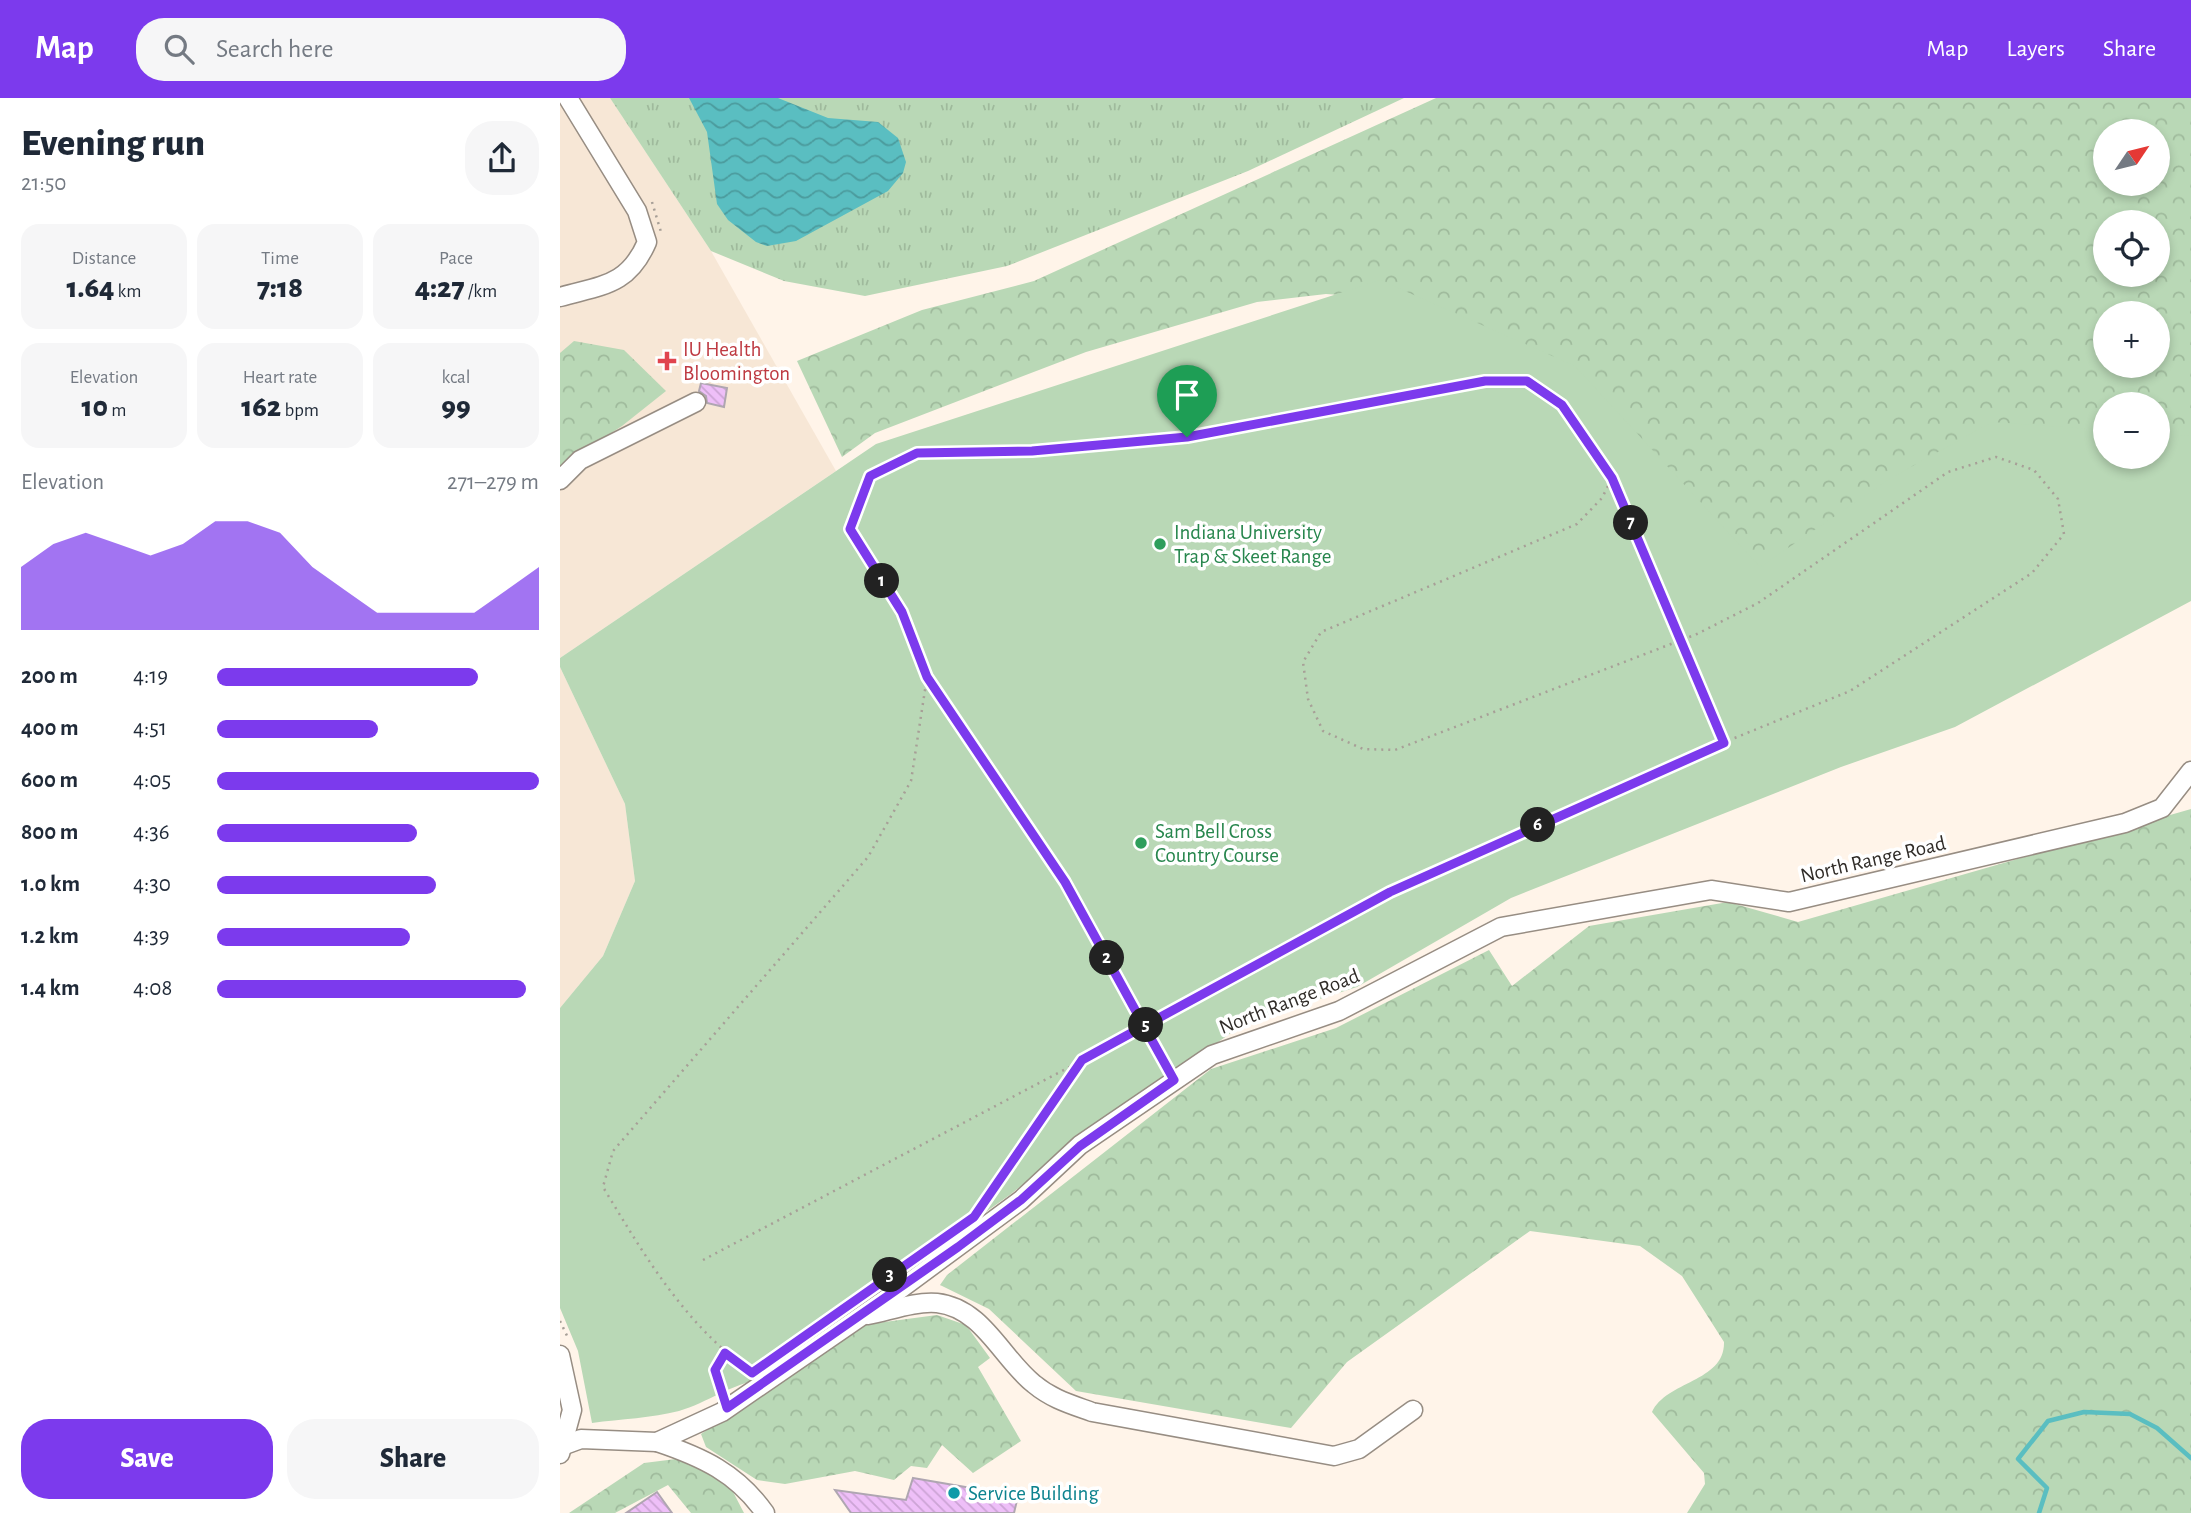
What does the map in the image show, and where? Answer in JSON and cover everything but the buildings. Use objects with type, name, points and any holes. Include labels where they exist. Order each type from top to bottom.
[{"type":"street","points":[[560,297],[618,280],[637,265],[647,242],[637,211],[568,98]]},
{"type":"street","points":[[560,480],[580,460],[696,402]]},
{"type":"street","name":"North Range Road","points":[[561,1443],[581,1440],[657,1441],[693,1427],[727,1408],[861,1316],[1021,1200],[1080,1146],[1213,1055],[1339,1011],[1501,927],[1711,890],[1789,902],[2125,823],[2162,808],[2191,771]]},
{"type":"street","points":[[861,1316],[936,1303],[953,1307],[974,1320],[1032,1383],[1055,1399],[1092,1412],[1334,1456],[1359,1449],[1413,1410]]},
{"type":"street","points":[[560,1355],[572,1410],[561,1443]]},
{"type":"street","points":[[657,1441],[705,1458],[753,1495],[765,1513]]},
{"type":"path","points":[[1174,1080],[1065,882],[927,677],[902,612],[850,529],[870,476],[917,453],[1032,451],[1187,437],[1485,381],[1527,381],[1562,405],[1612,478],[1724,743]]},
{"type":"path","points":[[703,1260],[1082,1060],[1390,892],[1724,743],[1850,691],[2032,573],[2064,534],[2058,499],[2034,470],[1996,457],[1948,472],[1758,603],[1681,641],[1395,750],[1363,749],[1323,731],[1308,699],[1303,662],[1321,632],[1577,524],[1602,498],[1612,478]]},
{"type":"path","points":[[927,677],[911,781],[867,857],[613,1151],[603,1187],[656,1276],[725,1353],[752,1373],[974,1217],[1082,1060]]},
{"type":"path","points":[[725,1353],[715,1370],[727,1408]]},
{"type":"shaded area","name":"IU Health Bloomington","points":[[560,98],[610,98],[711,251],[836,471],[560,658]]},
{"type":"shaded area","points":[[560,667],[625,804],[635,881],[603,956],[560,1008]]},
{"type":"green space","points":[[610,98],[1404,98],[1248,171],[1007,266],[865,296],[784,281],[711,251]]},
{"type":"green space","points":[[1436,98],[2191,98],[2191,446],[2170,444],[2170,392],[2093,392],[2093,443],[1754,576],[1367,297],[1326,294],[1257,302],[1086,352],[875,433],[842,457],[797,361],[922,310],[1034,281]]},
{"type":"green space","name":"Sam Bell Cross Country Course","points":[[1380,280],[1575,366],[1760,567],[1891,478],[1992,422],[2093,429],[2093,469],[2170,469],[2170,435],[2191,436],[2191,601],[1955,727],[1841,767],[1511,898],[1357,987],[1245,1023],[1059,1155],[1011,1194],[900,1273],[760,1380],[740,1385],[679,1411],[592,1423],[578,1351],[560,1308],[560,1008],[603,956],[635,881],[625,804],[560,667],[560,658],[876,444]]},
{"type":"green space","points":[[574,341],[624,350],[666,391],[622,426],[560,466],[560,353]]},
{"type":"green space","points":[[2191,809],[2191,1513],[1687,1513],[1705,1484],[1704,1473],[1652,1412],[1669,1394],[1705,1374],[1715,1365],[1722,1355],[1724,1342],[1682,1276],[1640,1246],[1530,1231],[1347,1362],[1291,1428],[1076,1391],[989,1309],[940,1285],[947,1275],[1211,1069],[1336,1028],[1489,950],[1512,986],[1589,926],[1728,902],[1798,922]]},
{"type":"green space","points":[[937,1315],[966,1325],[990,1358],[978,1367],[1021,1441],[973,1473],[942,1445],[927,1468],[911,1466],[894,1480],[855,1471],[785,1484],[757,1480],[706,1447],[701,1434],[862,1325]]},
{"type":"green space","points":[[684,1458],[731,1488],[744,1513],[691,1513],[668,1485],[615,1513],[569,1513],[644,1463]]},
{"type":"water","points":[[689,98],[778,98],[828,118],[878,122],[898,138],[906,162],[903,173],[888,191],[796,241],[767,246],[756,242],[728,220],[717,204],[707,132]]},
{"type":"waterway","points":[[2039,1513],[2047,1488],[2018,1459],[2048,1421],[2084,1412],[2130,1414],[2157,1428],[2191,1458]]},
{"type":"place","name":"IU Health Bloomington","points":[[667,361]]},
{"type":"place","name":"Indiana University Trap & Skeet Range","points":[[1160,544]]},
{"type":"place","name":"Sam Bell Cross Country Course","points":[[1141,843]]},
{"type":"place","name":"Service Building","points":[[954,1493]]},
{"type":"route","points":[[1187,437],[1032,451],[917,453],[870,476],[850,529],[902,612],[927,677],[1065,882],[1144,1026],[1082,1060],[974,1217],[752,1373],[725,1353],[715,1370],[727,1408],[958,1247],[1021,1200],[1080,1146],[1174,1080],[1144,1026],[1390,892],[1724,743],[1612,478],[1562,405],[1527,381],[1485,381],[1187,437]]}]
